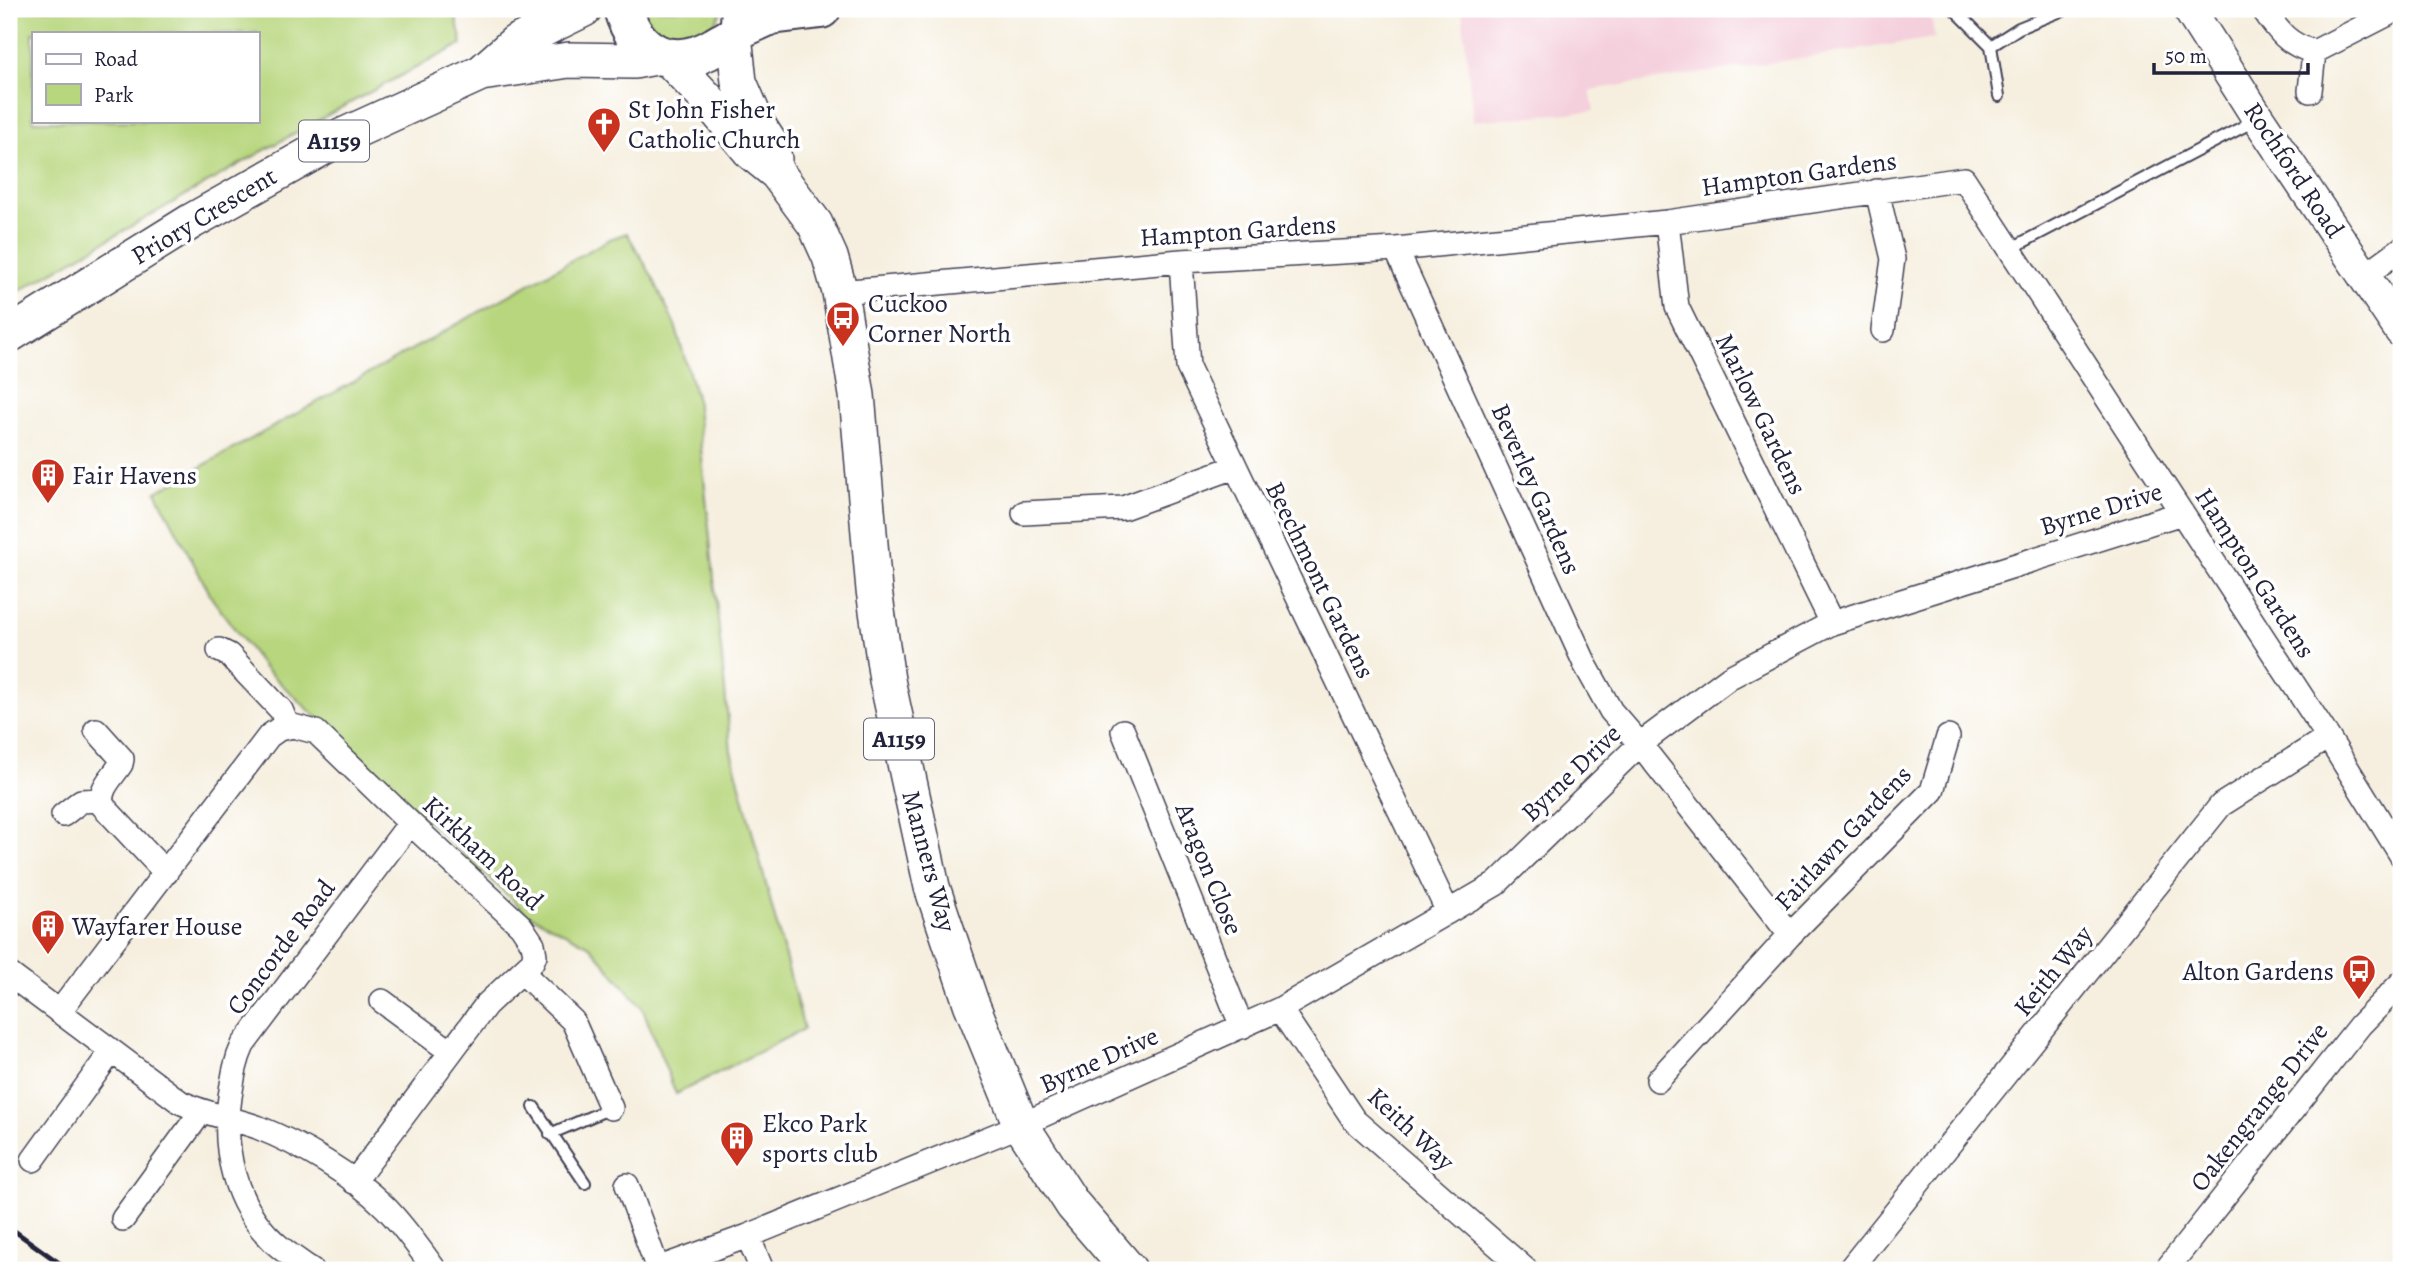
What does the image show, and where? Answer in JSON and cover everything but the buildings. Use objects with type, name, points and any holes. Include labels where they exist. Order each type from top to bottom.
[{"type":"highway","points":[[623,9],[633,33],[653,52],[665,57],[691,57],[707,51],[738,25],[771,15],[821,9]]},
{"type":"main road","name":"Priory Crescent","points":[[9,335],[192,221],[332,142],[481,72],[515,43],[584,9]]},
{"type":"main road","name":"Manners Way","points":[[738,25],[739,82],[757,124],[772,146],[777,173]]},
{"type":"main road","name":"Priory Crescent","points":[[481,72],[569,60],[634,61],[665,57]]},
{"type":"main road","name":"Manners Way","points":[[665,57],[709,101],[751,152],[777,173],[815,224],[830,257],[840,292],[857,395],[874,590],[887,680],[932,887],[971,1003],[1021,1125],[1073,1205],[1129,1270]]},
{"type":"street","name":"Rochford Road","points":[[2189,9],[2258,118],[2401,331]]},
{"type":"street","points":[[2263,9],[2282,35],[2298,47],[2314,52],[2398,9]]},
{"type":"street","points":[[2310,91],[2314,52]]},
{"type":"street","name":"Hampton Gardens","points":[[840,292],[1181,261],[1396,249],[1667,222],[1964,179],[2328,737],[2401,855]]},
{"type":"street","points":[[1877,191],[1893,260],[1883,330]]},
{"type":"street","name":"Marlow Gardens","points":[[1667,222],[1678,307],[1832,623]]},
{"type":"street","name":"Beverley Gardens","points":[[1396,249],[1586,666],[1611,711],[1640,744]]},
{"type":"street","points":[[2364,276],[2401,249]]},
{"type":"street","name":"Beechmont Gardens","points":[[1181,261],[1188,367],[1448,912]]},
{"type":"street","points":[[1024,513],[1123,508],[1236,467]]},
{"type":"street","name":"Byrne Drive","points":[[656,1270],[748,1236],[1021,1125],[1280,1009],[1496,884],[1640,744],[1730,677],[1832,623],[2182,513]]},
{"type":"street","points":[[59,1012],[269,736],[288,727],[281,710],[229,655],[219,650]]},
{"type":"street","name":"Kirkham Road","points":[[288,727],[303,727],[316,732],[521,926],[529,936],[535,955],[522,972]]},
{"type":"street","points":[[96,730],[122,759],[103,788],[101,800],[105,810],[166,873]]},
{"type":"street","name":"Aragon Close","points":[[1123,731],[1242,1027]]},
{"type":"street","name":"Fairlawn Gardens","points":[[1658,1080],[1790,935],[1932,791],[1948,737]]},
{"type":"street","name":"Keith Way","points":[[1849,1270],[2221,805],[2328,737]]},
{"type":"street","name":"Fairlawn Gardens","points":[[1640,744],[1790,935]]},
{"type":"street","points":[[63,815],[81,801],[101,800]]},
{"type":"street","name":"Concorde Road","points":[[312,1270],[274,1243],[244,1203],[234,1177],[228,1146],[227,1118],[235,1061],[243,1045],[410,823]]},
{"type":"street","points":[[354,1182],[486,1005],[522,972],[573,1021],[611,1108]]},
{"type":"street","points":[[9,974],[180,1102],[201,1112],[227,1118],[287,1140],[354,1182],[397,1220],[435,1270]]},
{"type":"street","name":"Oakengrange Drive","points":[[2166,1270],[2360,1025],[2401,983]]},
{"type":"street","points":[[382,1001],[451,1052]]},
{"type":"street","name":"Keith Way","points":[[1280,1009],[1354,1120],[1526,1270]]},
{"type":"street","points":[[33,1160],[111,1052]]},
{"type":"street","points":[[123,1219],[201,1112]]},
{"type":"street","points":[[627,1185],[656,1270]]},
{"type":"street","points":[[748,1236],[762,1270]]},
{"type":"lane","points":[[1954,9],[1991,47],[1999,96]]},
{"type":"lane","points":[[1991,47],[2019,28],[2066,9]]},
{"type":"lane","points":[[2010,249],[2258,118]]},
{"type":"lane","points":[[534,1107],[585,1184]]},
{"type":"lane","points":[[550,1133],[611,1108]]},
{"type":"shaded area","points":[[1462,9],[1929,9],[1935,38],[1590,90],[1594,111],[1473,121]]},
{"type":"green space","points":[[9,9],[454,9],[462,44],[178,200],[9,297]]},
{"type":"green space","points":[[642,9],[722,9],[716,20],[700,33],[673,39],[659,32]]},
{"type":"green space","points":[[627,233],[653,278],[675,325],[696,397],[731,751],[804,1029],[676,1094],[642,1007],[590,946],[526,913],[264,668],[213,600],[156,492],[610,239]]},
{"type":"railway","points":[[9,1227],[69,1270]]},
{"type":"place","name":"St John Fisher Catholic Church","points":[[604,154]]},
{"type":"place","name":"Cuckoo Corner North","points":[[843,348]]},
{"type":"place","name":"Fair Havens","points":[[48,505]]},
{"type":"place","name":"Wayfarer House","points":[[48,956]]},
{"type":"place","name":"Alton Gardens","points":[[2359,1001]]},
{"type":"place","name":"Ekco Park sports club","points":[[737,1168]]}]
